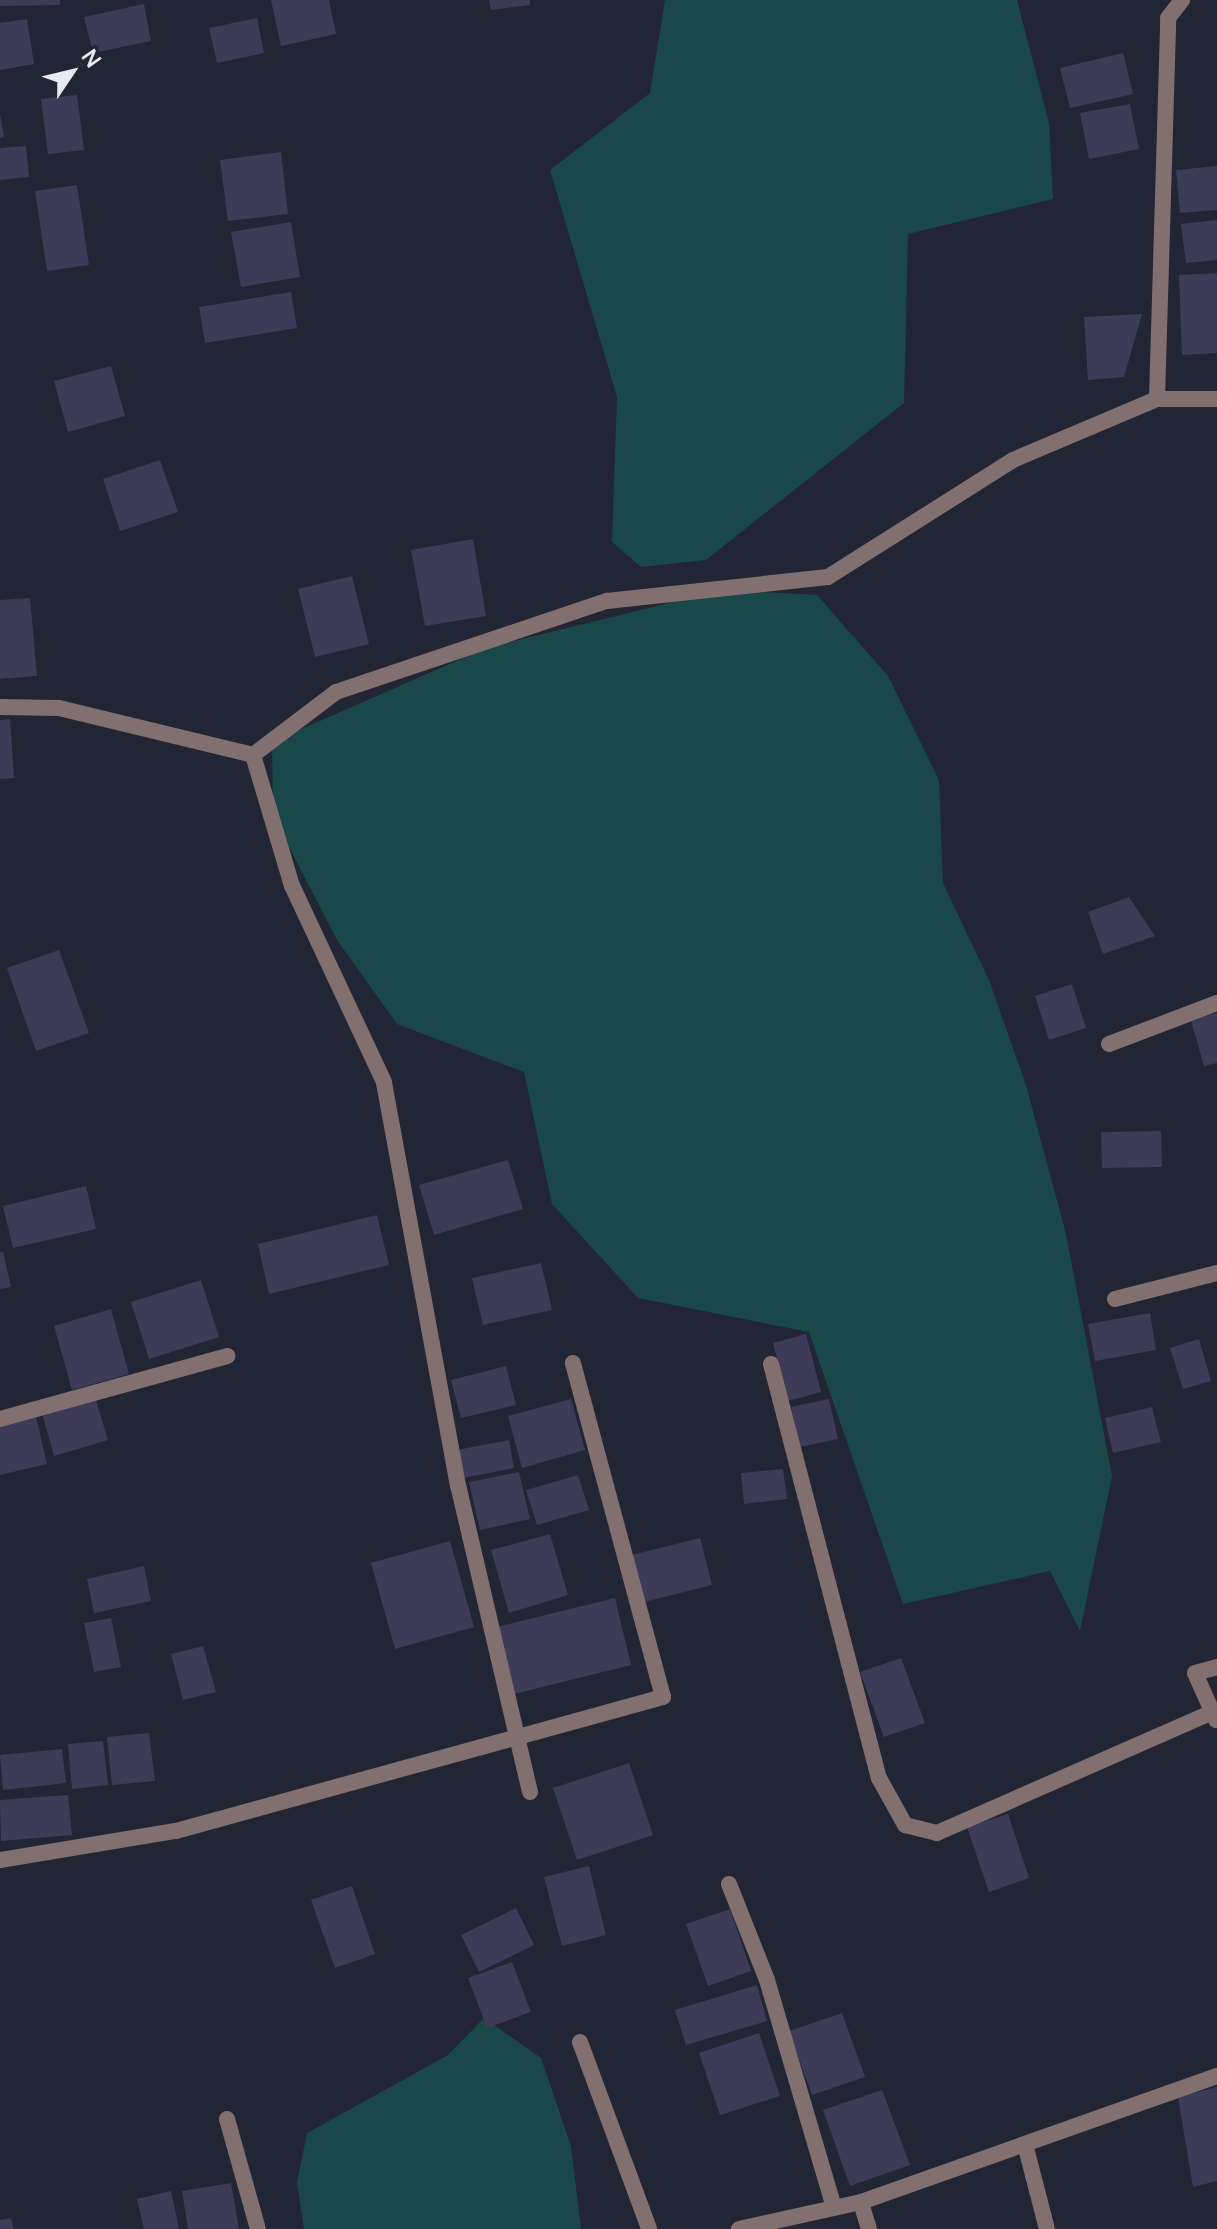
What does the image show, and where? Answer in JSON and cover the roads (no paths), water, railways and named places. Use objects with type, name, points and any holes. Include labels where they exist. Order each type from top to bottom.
[{"type":"street","points":[[1157,399],[1166,48],[1168,18],[1182,0]]},
{"type":"street","points":[[253,755],[336,692],[607,601],[828,577],[1013,460],[1157,399],[1217,399]]},
{"type":"street","points":[[0,707],[59,708],[253,755]]},
{"type":"street","points":[[253,755],[292,886],[384,1082],[458,1486],[530,1792]]},
{"type":"street","points":[[1109,1044],[1217,1003]]},
{"type":"street","points":[[1115,1299],[1217,1273]]},
{"type":"street","points":[[0,1419],[227,1356]]},
{"type":"street","points":[[0,1860],[176,1831],[663,1697],[573,1363]]},
{"type":"street","points":[[771,1364],[879,1778],[905,1825],[937,1833],[1215,1716],[1195,1673],[1217,1667]]},
{"type":"street","points":[[729,1884],[767,1980],[834,2207]]},
{"type":"street","points":[[580,2042],[649,2229]]},
{"type":"street","points":[[739,2229],[861,2202],[1026,2148],[1217,2076]]},
{"type":"street","points":[[227,2119],[258,2229]]},
{"type":"street","points":[[1026,2148],[1047,2229]]},
{"type":"street","points":[[861,2202],[869,2229]]}]
